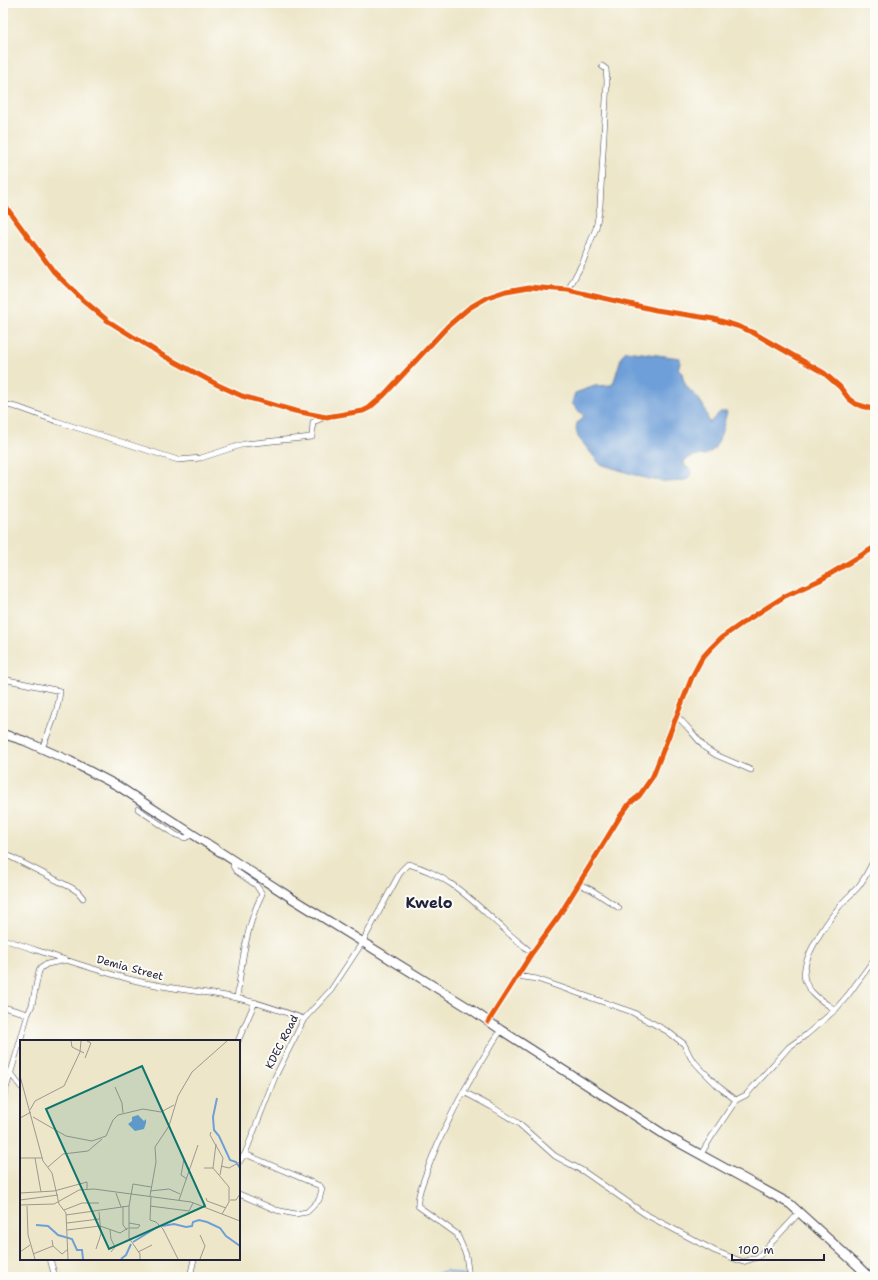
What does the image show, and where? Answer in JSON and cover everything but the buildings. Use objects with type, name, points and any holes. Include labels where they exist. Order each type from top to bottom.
[{"type":"main road","points":[[3,734],[42,748],[95,773],[118,786],[234,862],[362,943],[469,1008],[488,1022],[665,1135],[784,1201],[800,1212],[868,1277]]},
{"type":"street","points":[[568,290],[583,262],[596,228],[600,206],[607,81],[606,69],[602,66]]},
{"type":"street","points":[[3,203],[54,272],[108,321],[164,356],[242,396],[295,411],[326,417]]},
{"type":"street","points":[[3,404],[39,414],[178,460],[201,458],[244,444],[312,437],[313,422],[326,417],[363,411],[369,408],[384,395],[448,326],[469,308],[488,297],[530,287],[568,290],[656,310],[714,319],[737,326],[752,332],[824,373],[840,387],[849,399],[856,404],[875,410]]},
{"type":"street","points":[[488,1022],[532,953],[560,916],[621,815],[630,803],[640,796],[653,776],[692,677],[702,658],[721,638],[740,624],[785,596],[820,580],[875,547]]},
{"type":"street","points":[[3,679],[60,691],[59,703],[52,725],[42,748]]},
{"type":"street","points":[[677,716],[705,748],[716,755],[751,770]]},
{"type":"street","points":[[138,809],[176,835],[185,838],[192,835]]},
{"type":"street","points":[[3,853],[72,888],[83,898]]},
{"type":"street","points":[[835,1010],[812,992],[805,980],[803,971],[805,963],[826,925],[840,905],[859,886],[875,858]]},
{"type":"street","points":[[234,862],[233,866],[236,871],[256,885],[262,894],[254,909],[244,954],[237,998]]},
{"type":"street","name":"KDEC Road","points":[[240,1161],[245,1154],[275,1077],[304,1019],[331,990],[362,943],[402,871],[408,864],[424,868],[465,893],[504,930],[532,953]]},
{"type":"street","points":[[579,884],[592,890],[619,908]]},
{"type":"street","name":"Demia Street","points":[[3,939],[66,960],[134,980],[174,989],[255,1002],[304,1019]]},
{"type":"street","points":[[701,1154],[736,1100],[746,1095],[789,1047],[806,1035],[835,1010],[875,958]]},
{"type":"street","points":[[21,1040],[32,1005],[39,971],[47,964],[66,960]]},
{"type":"street","points":[[517,976],[537,979],[627,1010],[661,1028],[684,1044],[691,1058],[702,1070],[719,1087],[736,1100]]},
{"type":"street","points":[[238,1040],[255,1002]]},
{"type":"street","points":[[3,1007],[28,1014]]},
{"type":"street","points":[[469,1277],[466,1254],[457,1234],[418,1206],[417,1200],[435,1150],[478,1065],[501,1030]]},
{"type":"street","points":[[3,1099],[20,1042]]},
{"type":"street","points":[[3,1073],[11,1074],[20,1086]]},
{"type":"street","points":[[464,1092],[518,1123],[555,1156],[583,1171],[645,1214],[715,1251],[743,1262],[758,1257],[800,1212]]},
{"type":"street","points":[[240,1194],[276,1210],[295,1214],[307,1212],[318,1200],[322,1189],[320,1186],[245,1154]]},
{"type":"street","points":[[50,1260],[55,1277]]},
{"type":"street","points":[[190,1277],[194,1260]]},
{"type":"water","points":[[626,351],[680,358],[678,369],[682,372],[684,382],[688,388],[702,403],[709,423],[720,412],[727,412],[720,437],[714,449],[704,455],[692,456],[684,461],[685,466],[690,469],[691,473],[688,479],[670,482],[648,479],[600,464],[578,437],[576,429],[577,423],[582,419],[583,414],[577,410],[572,403],[575,393],[595,386],[612,385],[622,355]]},
{"type":"waterway","points":[[428,1277],[446,1271],[467,1277]]},
{"type":"cycle path","points":[[3,203],[54,272],[108,321],[164,356],[218,385],[242,396],[295,411],[326,417],[363,411],[369,408],[384,395],[448,326],[469,308],[488,297],[506,291],[529,287],[568,290],[656,310],[714,319],[737,326],[752,332],[824,373],[840,387],[849,399],[856,404],[875,410]]},
{"type":"cycle path","points":[[488,1022],[532,953],[559,916],[621,815],[630,803],[639,796],[653,776],[692,677],[702,658],[721,638],[741,624],[785,596],[820,580],[875,547]]},
{"type":"district","name":"Kwelo","points":[[429,903]]}]
